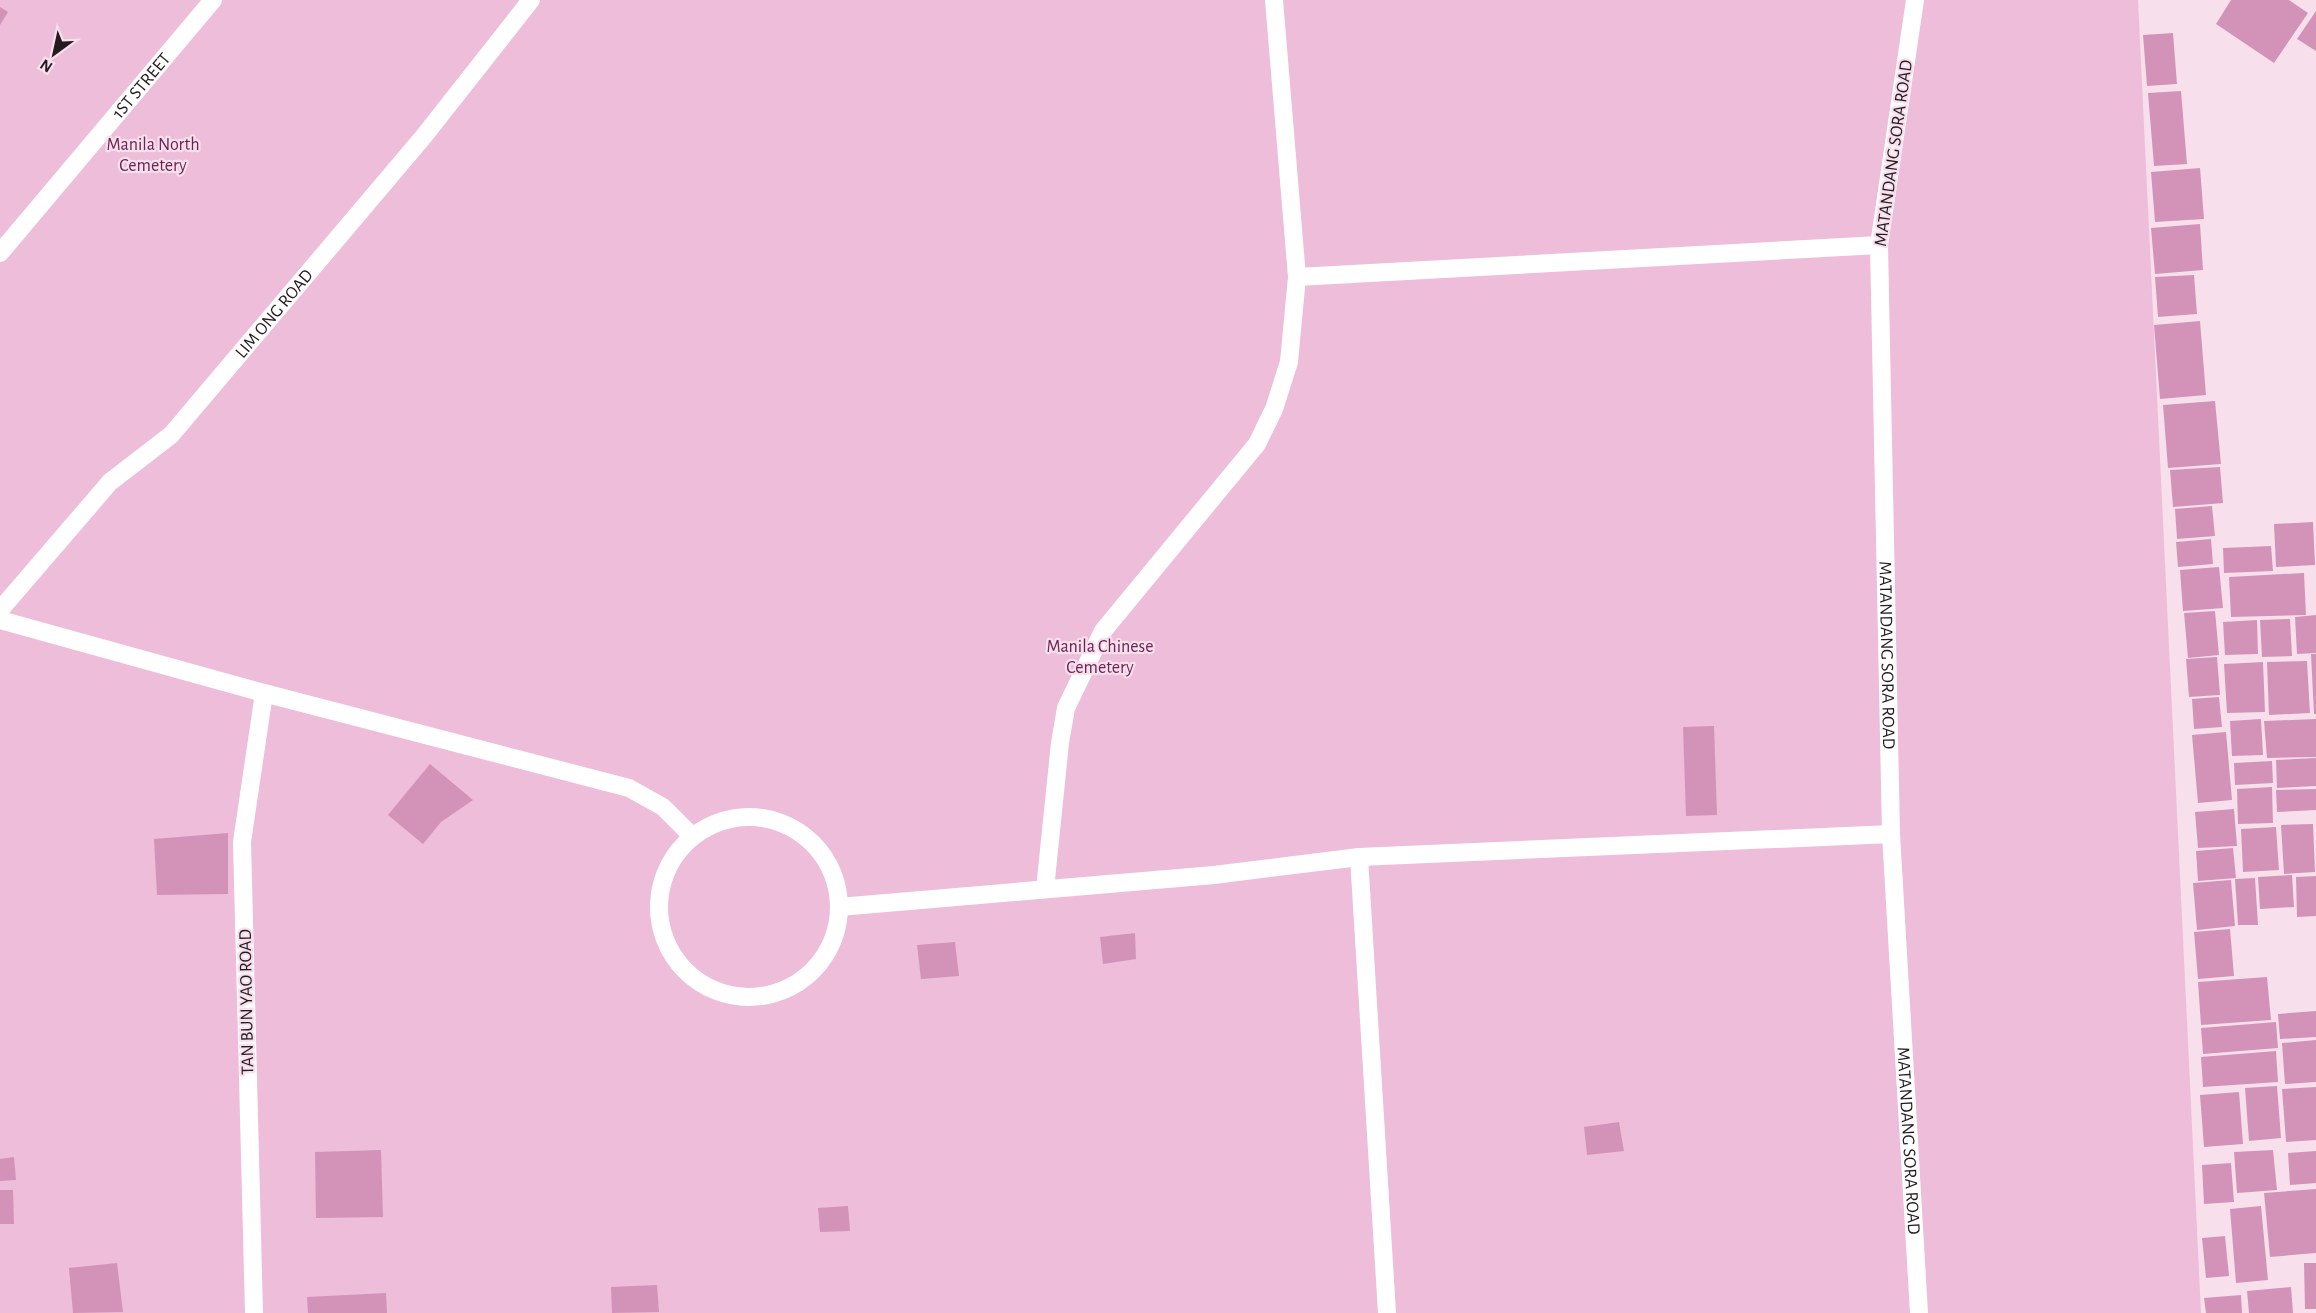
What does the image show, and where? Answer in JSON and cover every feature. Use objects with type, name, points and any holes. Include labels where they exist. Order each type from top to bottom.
[{"type":"lane","name":"1ST STREET","points":[[0,253],[213,0]]},
{"type":"lane","name":"LIM ONG ROAD","points":[[0,610],[110,482],[171,435],[424,135],[531,0]]},
{"type":"lane","points":[[1045,889],[1060,743],[1066,708],[1103,631],[1257,444],[1274,409],[1289,362],[1297,276],[1274,0]]},
{"type":"lane","name":"MATANDANG SORA ROAD","points":[[1915,0],[1879,245],[1891,834],[1919,1313]]},
{"type":"lane","points":[[1297,276],[1879,245]]},
{"type":"lane","points":[[0,620],[264,693],[629,788],[663,807],[692,836]]},
{"type":"lane","name":"TAN BUN YAO ROAD","points":[[254,1313],[242,842],[264,693]]},
{"type":"lane","points":[[759,816],[782,822],[803,834],[820,851],[832,871],[839,917],[834,940],[823,961],[806,977],[786,990],[763,996],[739,996],[716,991],[695,979],[679,963],[666,943],[660,920],[659,896],[665,873],[676,852],[692,836],[713,824],[735,817],[759,816]]},
{"type":"lane","points":[[839,907],[1214,875],[1359,858],[1891,834]]},
{"type":"lane","points":[[1359,858],[1387,1313]]},
{"type":"green space","name":"Manila Chinese Cemetery","points":[[0,0],[2138,0],[2201,1313],[0,1313]]},
{"type":"building","points":[[2231,0],[2289,0],[2308,13],[2274,63],[2216,24]]},
{"type":"building","points":[[0,7],[8,12],[0,25]]},
{"type":"building","points":[[2316,11],[2316,51],[2297,39]]},
{"type":"building","points":[[2173,33],[2177,84],[2147,86],[2143,35]]},
{"type":"building","points":[[2181,91],[2187,164],[2154,166],[2148,93]]},
{"type":"building","points":[[2200,168],[2204,219],[2155,222],[2151,172]]},
{"type":"building","points":[[2200,224],[2203,270],[2155,274],[2151,228]]},
{"type":"building","points":[[2194,275],[2197,314],[2158,317],[2155,277]]},
{"type":"building","points":[[2200,321],[2206,395],[2160,399],[2154,325]]},
{"type":"building","points":[[2215,401],[2221,464],[2168,468],[2163,405]]},
{"type":"building","points":[[2220,467],[2223,503],[2173,507],[2170,470]]},
{"type":"building","points":[[2212,506],[2215,536],[2177,539],[2175,509]]},
{"type":"building","points":[[2313,522],[2315,565],[2276,567],[2274,524]]},
{"type":"building","points":[[2211,539],[2213,564],[2178,567],[2176,542]]},
{"type":"building","points":[[2271,546],[2273,571],[2224,573],[2223,548]]},
{"type":"building","points":[[2219,567],[2223,608],[2183,611],[2180,570]]},
{"type":"building","points":[[2304,573],[2306,615],[2231,617],[2229,577]]},
{"type":"building","points":[[2215,611],[2219,655],[2188,658],[2184,613]]},
{"type":"building","points":[[2316,615],[2316,653],[2297,654],[2295,617]]},
{"type":"building","points":[[2290,619],[2292,656],[2262,657],[2260,620]]},
{"type":"building","points":[[2257,620],[2258,654],[2225,655],[2223,622]]},
{"type":"building","points":[[2311,654],[2316,654],[2316,714],[2314,714]]},
{"type":"building","points":[[2217,657],[2220,695],[2189,697],[2186,659]]},
{"type":"building","points":[[2307,661],[2310,713],[2269,715],[2267,662]]},
{"type":"building","points":[[2263,662],[2265,712],[2227,713],[2224,664]]},
{"type":"building","points":[[2219,697],[2222,727],[2194,729],[2192,699]]},
{"type":"building","points":[[2261,719],[2263,755],[2232,756],[2230,721]]},
{"type":"building","points":[[2316,719],[2316,757],[2267,758],[2264,721]]},
{"type":"building","points":[[1714,726],[1717,815],[1686,816],[1683,727]]},
{"type":"building","points":[[2226,732],[2232,800],[2198,803],[2192,735]]},
{"type":"building","points":[[2316,758],[2316,786],[2277,788],[2276,760]]},
{"type":"building","points":[[2272,761],[2273,783],[2235,785],[2234,763]]},
{"type":"building","points":[[430,764],[473,800],[441,822],[423,844],[388,815]]},
{"type":"building","points":[[2272,787],[2273,823],[2238,824],[2237,789]]},
{"type":"building","points":[[2316,789],[2316,810],[2277,812],[2276,790]]},
{"type":"building","points":[[2234,809],[2237,846],[2198,848],[2195,812]]},
{"type":"building","points":[[2313,824],[2315,872],[2284,874],[2281,825]]},
{"type":"building","points":[[2276,827],[2279,870],[2243,872],[2241,829]]},
{"type":"building","points":[[228,833],[228,894],[157,895],[154,839]]},
{"type":"building","points":[[2233,848],[2236,878],[2198,881],[2196,851]]},
{"type":"building","points":[[2292,875],[2294,907],[2260,909],[2258,877]]},
{"type":"building","points":[[2316,876],[2316,916],[2297,917],[2296,877]]},
{"type":"building","points":[[2255,878],[2258,925],[2238,925],[2235,879]]},
{"type":"building","points":[[2231,880],[2235,926],[2197,930],[2193,883]]},
{"type":"building","points":[[2230,929],[2234,976],[2198,979],[2194,932]]},
{"type":"building","points":[[1135,933],[1136,959],[1103,964],[1100,937]]},
{"type":"building","points":[[955,942],[959,976],[921,979],[917,945]]},
{"type":"building","points":[[2267,977],[2271,1020],[2201,1025],[2198,982]]},
{"type":"building","points":[[2316,1011],[2316,1037],[2280,1039],[2278,1014]]},
{"type":"building","points":[[2276,1022],[2278,1048],[2203,1054],[2201,1028]]},
{"type":"building","points":[[2316,1040],[2316,1082],[2285,1084],[2282,1043]]},
{"type":"building","points":[[2276,1051],[2278,1082],[2203,1087],[2201,1057]]},
{"type":"building","points":[[2277,1086],[2281,1138],[2249,1141],[2245,1088]]},
{"type":"building","points":[[2316,1087],[2316,1140],[2286,1142],[2282,1089]]},
{"type":"building","points":[[2239,1092],[2243,1144],[2204,1147],[2200,1095]]},
{"type":"building","points":[[1619,1122],[1624,1151],[1587,1155],[1584,1127]]},
{"type":"building","points":[[381,1150],[383,1217],[316,1218],[315,1152]]},
{"type":"building","points":[[2273,1150],[2277,1190],[2237,1193],[2234,1152]]},
{"type":"building","points":[[2316,1151],[2316,1183],[2290,1185],[2288,1153]]},
{"type":"building","points":[[14,1157],[16,1180],[0,1181],[0,1159]]},
{"type":"building","points":[[2231,1163],[2234,1202],[2204,1204],[2202,1165]]},
{"type":"building","points":[[2316,1189],[2316,1253],[2270,1257],[2264,1193]]},
{"type":"building","points":[[0,1190],[13,1190],[14,1224],[0,1224]]},
{"type":"building","points":[[848,1206],[850,1231],[820,1232],[818,1208]]},
{"type":"building","points":[[2261,1206],[2268,1280],[2236,1283],[2230,1209]]},
{"type":"building","points":[[2225,1236],[2229,1276],[2206,1278],[2202,1238]]},
{"type":"building","points":[[117,1263],[123,1312],[73,1313],[69,1268]]},
{"type":"building","points":[[2304,1263],[2316,1263],[2316,1309],[2305,1309]]},
{"type":"building","points":[[657,1285],[659,1312],[612,1313],[611,1287]]},
{"type":"building","points":[[2291,1287],[2293,1313],[2249,1313],[2247,1291]]},
{"type":"building","points":[[386,1293],[387,1313],[308,1313],[307,1297]]},
{"type":"building","points":[[2241,1295],[2242,1313],[2206,1313],[2204,1298]]},
{"type":"park label","name":"Manila North Cemetery","points":[[153,154]]}]
